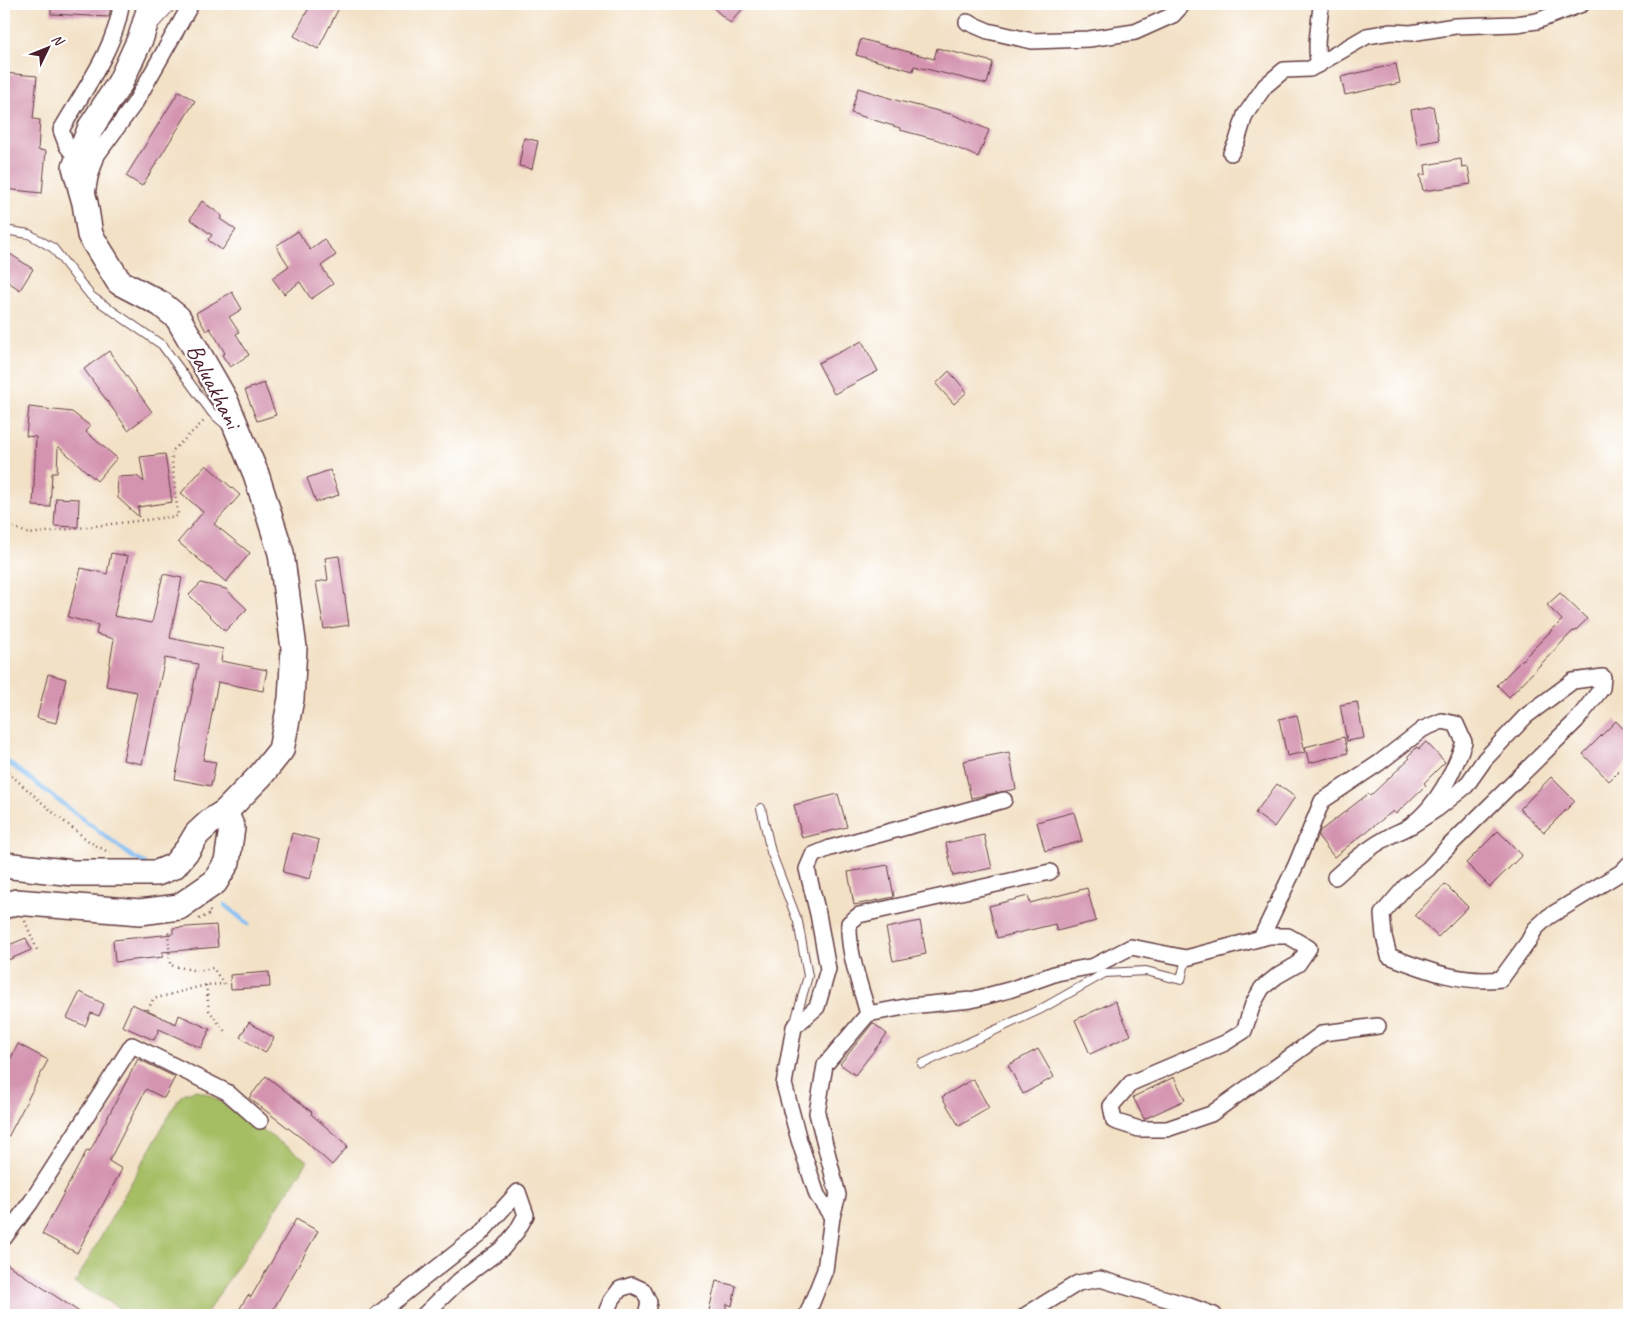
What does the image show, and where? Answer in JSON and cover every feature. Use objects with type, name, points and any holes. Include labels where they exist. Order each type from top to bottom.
[{"type":"main road","points":[[85,203],[75,167],[91,127],[120,83],[152,4]]},
{"type":"main road","name":"Baluakhani","points":[[4,864],[72,873],[157,873],[174,866],[197,834],[225,812],[261,775],[281,750],[292,699],[294,648],[281,553],[256,474],[242,440],[225,400],[178,318],[161,304],[118,282],[90,235],[85,203]]},
{"type":"main road","points":[[10,904],[140,912],[179,906],[215,882],[227,862],[232,828],[225,812]]},
{"type":"street","points":[[78,160],[67,146],[62,130],[109,46],[120,18],[122,4]]},
{"type":"street","name":"Baluakhani","points":[[85,203],[90,177],[97,156],[135,103],[191,4]]},
{"type":"street","points":[[966,22],[988,30],[1032,41],[1089,40],[1134,32],[1174,15],[1183,4]]},
{"type":"street","points":[[1319,65],[1317,58],[1317,33],[1321,4]]},
{"type":"street","points":[[1231,153],[1245,115],[1265,86],[1284,70],[1310,69],[1367,36],[1391,32],[1411,33],[1456,26],[1516,24],[1537,21],[1582,4]]},
{"type":"street","points":[[1336,877],[1353,859],[1437,810],[1466,786],[1485,759],[1526,716],[1573,681],[1603,677],[1602,688],[1576,721],[1428,869],[1406,886],[1382,914],[1384,936],[1389,956],[1453,978],[1483,981],[1501,979],[1528,942],[1535,929],[1548,917],[1620,873],[1629,864]]},
{"type":"street","points":[[1261,938],[1296,865],[1322,800],[1379,763],[1423,729],[1442,721],[1456,724],[1464,742],[1454,769],[1435,800],[1411,826]]},
{"type":"street","points":[[832,1217],[817,1195],[799,1140],[784,1084],[794,1027],[817,1007],[828,968],[818,914],[806,870],[813,854],[1004,800]]},
{"type":"street","points":[[868,1014],[851,952],[849,937],[849,923],[859,915],[1050,872]]},
{"type":"street","points":[[807,1315],[824,1270],[832,1217],[838,1195],[817,1113],[825,1065],[868,1014],[910,1006],[971,1000],[1009,990],[1057,973],[1094,966],[1131,946],[1186,958],[1269,936],[1288,936],[1309,948],[1298,964],[1277,976],[1262,988],[1253,1004],[1244,1031],[1225,1043],[1131,1082],[1112,1106],[1114,1121],[1139,1129],[1167,1129],[1211,1114],[1323,1032],[1378,1026]]},
{"type":"street","points":[[4,1238],[31,1202],[132,1045],[227,1092],[260,1121]]},
{"type":"street","points":[[377,1315],[480,1234],[518,1192],[526,1216],[517,1231],[503,1248],[460,1280],[424,1315]]},
{"type":"street","points":[[1026,1315],[1078,1283],[1100,1279],[1214,1315]]},
{"type":"street","points":[[605,1315],[611,1301],[620,1289],[632,1285],[643,1290],[649,1302],[646,1315]]},
{"type":"lane","points":[[140,37],[157,23],[173,4]]},
{"type":"lane","points":[[4,230],[29,234],[53,248],[91,296],[162,345],[212,413],[242,440]]},
{"type":"lane","points":[[761,808],[771,852],[798,922],[808,976],[794,1027]]},
{"type":"lane","points":[[922,1064],[1040,1009],[1105,974],[1146,971],[1181,980],[1186,958]]},
{"type":"path","points":[[4,523],[29,534],[178,516],[171,452],[212,413]]},
{"type":"path","points":[[4,769],[90,842],[113,854]]},
{"type":"path","points":[[10,904],[37,950]]},
{"type":"path","points":[[148,1010],[153,999],[206,986],[224,984],[213,968],[197,971],[170,965],[167,929]]},
{"type":"path","points":[[206,986],[209,1010],[225,1032]]},
{"type":"green space","points":[[196,1090],[210,1095],[308,1161],[205,1315],[132,1315],[75,1283],[177,1101],[185,1093]]},
{"type":"building","points":[[51,4],[111,4],[109,17],[51,14]]},
{"type":"building","points":[[311,4],[341,4],[318,49],[294,36]]},
{"type":"building","points":[[709,4],[747,4],[730,23]]},
{"type":"building","points":[[861,39],[934,59],[937,48],[993,62],[987,84],[914,66],[913,71],[856,55]]},
{"type":"building","points":[[1396,64],[1400,83],[1345,95],[1341,77]]},
{"type":"building","points":[[4,73],[37,76],[33,119],[40,120],[38,150],[46,151],[42,193],[4,189]]},
{"type":"building","points":[[858,88],[954,115],[989,130],[978,157],[938,140],[900,130],[900,128],[851,113]]},
{"type":"building","points":[[179,91],[195,101],[142,186],[126,176]]},
{"type":"building","points":[[1433,106],[1439,140],[1417,144],[1411,110]]},
{"type":"building","points":[[524,138],[538,141],[532,169],[519,166]]},
{"type":"building","points":[[1461,159],[1462,168],[1468,167],[1471,184],[1423,191],[1420,175],[1426,174],[1425,165]]},
{"type":"building","points":[[202,201],[222,216],[220,219],[236,230],[222,250],[208,240],[212,235],[190,219]]},
{"type":"building","points":[[298,231],[310,250],[324,239],[336,255],[321,266],[333,284],[311,299],[300,282],[284,294],[272,278],[289,266],[276,246]]},
{"type":"building","points":[[4,250],[33,269],[20,290],[4,279]]},
{"type":"building","points":[[232,292],[242,309],[229,317],[239,332],[236,334],[249,355],[230,367],[222,355],[225,353],[210,328],[206,331],[196,313]]},
{"type":"building","points":[[862,341],[878,371],[834,394],[818,363]]},
{"type":"building","points":[[109,351],[152,412],[128,430],[84,369]]},
{"type":"building","points":[[949,371],[967,392],[954,404],[936,384]]},
{"type":"building","points":[[264,383],[276,415],[257,421],[245,390]]},
{"type":"building","points":[[29,407],[72,412],[90,426],[86,432],[117,458],[97,481],[58,446],[57,473],[52,473],[50,507],[33,506],[36,437],[26,436]]},
{"type":"building","points":[[165,454],[172,502],[138,507],[139,517],[118,498],[117,477],[137,476],[144,482],[140,457]]},
{"type":"building","points":[[206,465],[240,495],[214,524],[250,553],[226,582],[178,542],[203,512],[181,493]]},
{"type":"building","points":[[330,470],[339,495],[316,502],[307,478]]},
{"type":"building","points":[[56,498],[79,499],[78,527],[54,526]]},
{"type":"building","points":[[111,553],[128,556],[114,616],[152,623],[163,574],[182,578],[170,638],[223,649],[221,661],[267,670],[263,691],[218,682],[203,760],[216,762],[211,786],[175,779],[198,664],[165,658],[142,764],[123,760],[137,692],[106,686],[114,639],[96,634],[98,625],[68,617],[81,568],[107,574]]},
{"type":"building","points":[[339,556],[349,625],[324,629],[316,582],[328,580],[325,558]]},
{"type":"building","points":[[201,583],[226,589],[247,609],[225,631],[189,595]]},
{"type":"building","points":[[1560,593],[1587,619],[1509,697],[1497,685],[1562,620],[1547,605]]},
{"type":"building","points":[[48,674],[66,679],[56,723],[37,718]]},
{"type":"building","points":[[1357,702],[1364,738],[1347,741],[1340,705]]},
{"type":"building","points":[[1297,715],[1305,752],[1287,756],[1279,719]]},
{"type":"building","points":[[1616,721],[1629,735],[1629,761],[1609,781],[1583,754]]},
{"type":"building","points":[[1344,737],[1348,753],[1309,763],[1305,747]]},
{"type":"building","points":[[1426,742],[1445,762],[1424,783],[1426,785],[1396,814],[1393,811],[1334,857],[1318,836],[1320,831],[1368,794],[1370,796],[1410,758],[1408,756],[1417,747],[1419,749]]},
{"type":"building","points":[[1009,752],[1016,789],[971,798],[963,761]]},
{"type":"building","points":[[1551,777],[1575,801],[1544,832],[1520,809]]},
{"type":"building","points":[[1277,784],[1295,797],[1274,827],[1255,813]]},
{"type":"building","points":[[838,794],[847,827],[802,838],[794,805]]},
{"type":"building","points":[[1074,812],[1082,841],[1045,851],[1037,822]]},
{"type":"building","points":[[1498,831],[1522,855],[1490,887],[1466,863]]},
{"type":"building","points":[[292,833],[319,840],[310,879],[283,872]]},
{"type":"building","points":[[984,835],[992,868],[953,876],[946,843]]},
{"type":"building","points":[[888,865],[894,897],[854,905],[848,872]]},
{"type":"building","points":[[1445,884],[1468,907],[1438,937],[1415,915]]},
{"type":"building","points":[[1087,888],[1096,921],[1057,931],[1055,924],[997,938],[989,906],[1028,896],[1030,903]]},
{"type":"building","points":[[920,921],[926,954],[893,961],[886,928]]},
{"type":"building","points":[[216,925],[218,947],[162,952],[163,957],[115,962],[113,940],[173,934],[173,928]]},
{"type":"building","points":[[26,938],[31,950],[8,960],[4,947]]},
{"type":"building","points":[[269,972],[270,987],[231,989],[230,975]]},
{"type":"building","points":[[80,992],[104,1004],[99,1016],[91,1013],[85,1026],[67,1018]]},
{"type":"building","points":[[1115,1001],[1131,1035],[1090,1054],[1075,1020]]},
{"type":"building","points":[[132,1004],[176,1024],[179,1015],[210,1029],[201,1048],[159,1029],[154,1040],[122,1026]]},
{"type":"building","points":[[249,1022],[274,1038],[265,1053],[240,1037]]},
{"type":"building","points":[[873,1023],[887,1034],[855,1075],[840,1064]]},
{"type":"building","points":[[18,1044],[48,1060],[4,1145],[4,1072]]},
{"type":"building","points":[[1038,1049],[1054,1077],[1023,1094],[1008,1065]]},
{"type":"building","points":[[138,1059],[175,1077],[164,1098],[146,1089],[109,1161],[122,1169],[77,1253],[42,1234],[87,1150],[90,1151]]},
{"type":"building","points":[[266,1076],[312,1112],[311,1114],[348,1146],[332,1165],[304,1140],[249,1098]]},
{"type":"building","points":[[1174,1077],[1185,1100],[1144,1119],[1133,1097]]},
{"type":"building","points":[[973,1079],[989,1108],[959,1126],[942,1097]]},
{"type":"building","points":[[296,1219],[318,1231],[270,1315],[236,1315],[248,1295],[251,1297]]},
{"type":"building","points":[[4,1262],[84,1315],[18,1315],[4,1306]]},
{"type":"building","points":[[716,1281],[736,1286],[732,1306],[727,1304],[724,1315],[708,1315]]},
{"type":"waterway","points":[[4,759],[134,858],[145,863]]},
{"type":"waterway","points":[[225,905],[248,924]]}]
